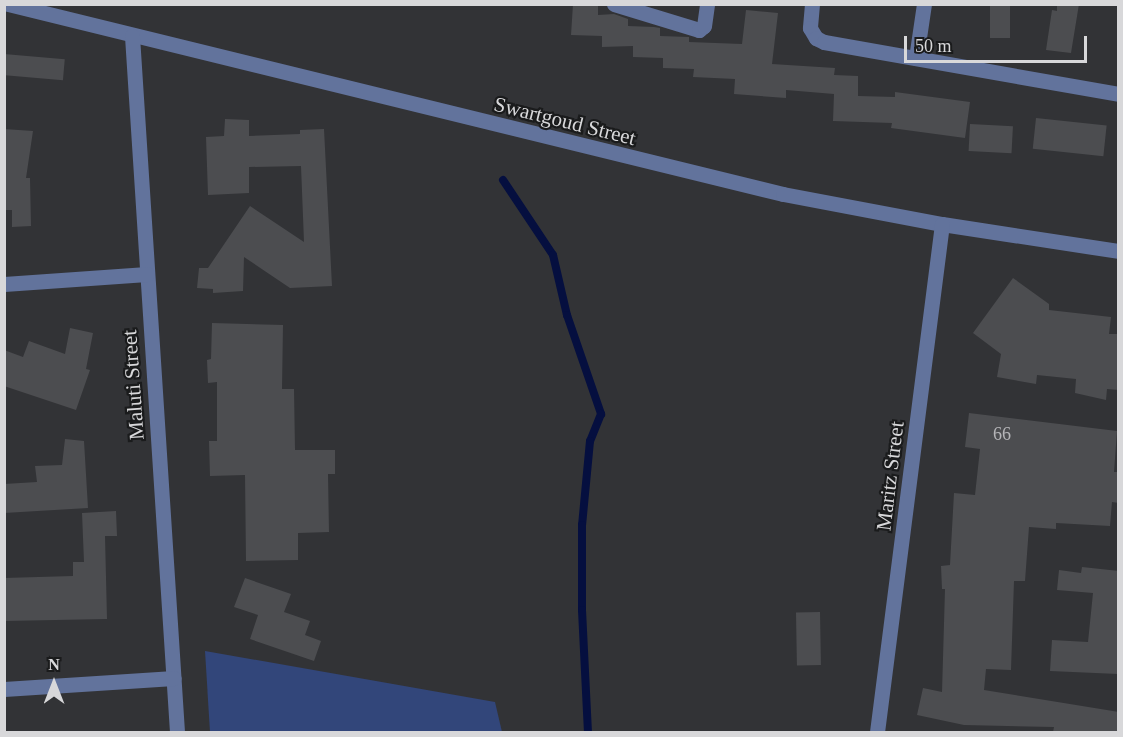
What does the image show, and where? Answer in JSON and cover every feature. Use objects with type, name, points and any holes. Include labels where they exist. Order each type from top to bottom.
[{"type":"street","name":"Swartgoud Street","points":[[8,4],[783,194],[942,224],[1119,251]]},
{"type":"street","points":[[614,4],[699,30],[704,26],[707,4]]},
{"type":"street","points":[[812,4],[810,28],[816,38],[824,42],[1118,90]]},
{"type":"street","points":[[916,58],[924,4]]},
{"type":"street","name":"Maluti Street","points":[[132,36],[177,732]]},
{"type":"street","name":"Maritz Street","points":[[877,732],[942,224]]},
{"type":"street","points":[[4,284],[147,274]]},
{"type":"street","points":[[4,689],[174,678]]},
{"type":"shaded area","points":[[205,651],[495,702],[502,732],[210,732]]},
{"type":"building","points":[[573,4],[598,4],[598,15],[614,14],[628,19],[628,26],[660,28],[660,36],[689,37],[689,42],[742,44],[746,10],[778,13],[772,64],[835,68],[834,75],[858,76],[858,96],[895,97],[895,92],[970,102],[965,138],[891,128],[892,123],[833,121],[834,94],[786,90],[786,98],[734,94],[735,79],[693,77],[694,69],[663,68],[663,58],[633,57],[633,46],[602,47],[602,36],[571,35]]},
{"type":"building","points":[[990,4],[1010,4],[1010,38],[990,38]]},
{"type":"building","points":[[1057,4],[1079,4],[1071,53],[1046,50],[1052,10],[1057,11]]},
{"type":"building","points":[[4,54],[65,59],[63,80],[4,75]]},
{"type":"building","points":[[1036,118],[1107,125],[1103,156],[1033,149]]},
{"type":"building","points":[[225,119],[249,120],[249,136],[300,134],[300,130],[324,129],[332,286],[290,288],[244,257],[243,291],[213,293],[213,289],[197,288],[199,268],[208,268],[250,206],[304,242],[301,166],[249,167],[249,193],[208,195],[206,137],[224,136]]},
{"type":"building","points":[[970,124],[1013,126],[1012,153],[969,151]]},
{"type":"building","points":[[4,129],[33,131],[26,178],[30,178],[31,226],[12,227],[12,210],[4,210]]},
{"type":"building","points":[[1013,278],[1049,304],[1049,310],[1111,317],[1109,334],[1119,334],[1119,390],[1107,389],[1106,400],[1075,393],[1076,379],[1037,375],[1036,384],[997,377],[1001,354],[973,333]]},
{"type":"building","points":[[212,323],[283,325],[282,389],[294,389],[295,450],[335,450],[335,474],[328,474],[329,532],[298,533],[298,560],[246,561],[245,475],[210,476],[209,441],[217,441],[217,382],[208,383],[207,360],[211,359]]},
{"type":"building","points":[[70,328],[93,333],[86,369],[90,370],[76,410],[4,386],[4,350],[23,357],[29,341],[65,354]]},
{"type":"building","points":[[969,413],[1117,431],[1114,472],[1119,472],[1119,503],[1112,502],[1110,526],[1056,523],[1056,529],[1029,527],[1025,581],[1014,581],[1011,670],[986,669],[984,690],[1119,712],[1119,732],[1053,732],[1054,727],[964,725],[917,715],[923,688],[942,692],[945,589],[942,589],[941,566],[950,565],[954,493],[975,495],[980,449],[965,447]]},
{"type":"building","points":[[65,439],[84,441],[88,508],[4,513],[4,484],[37,482],[35,466],[62,465]]},
{"type":"building","points":[[116,511],[117,536],[105,536],[107,619],[4,621],[4,578],[73,576],[73,562],[84,562],[82,513]]},
{"type":"building","points":[[1082,567],[1119,571],[1118,674],[1050,671],[1052,640],[1088,642],[1093,593],[1057,590],[1059,570],[1081,573]]},
{"type":"building","points":[[245,578],[291,594],[284,612],[310,621],[305,635],[321,641],[314,661],[250,639],[258,615],[234,607]]},
{"type":"building","points":[[796,612],[820,612],[821,665],[797,665]]},
{"type":"waterway","points":[[503,180],[553,255],[567,315],[601,414],[590,441],[582,525],[582,610],[588,732]]}]
